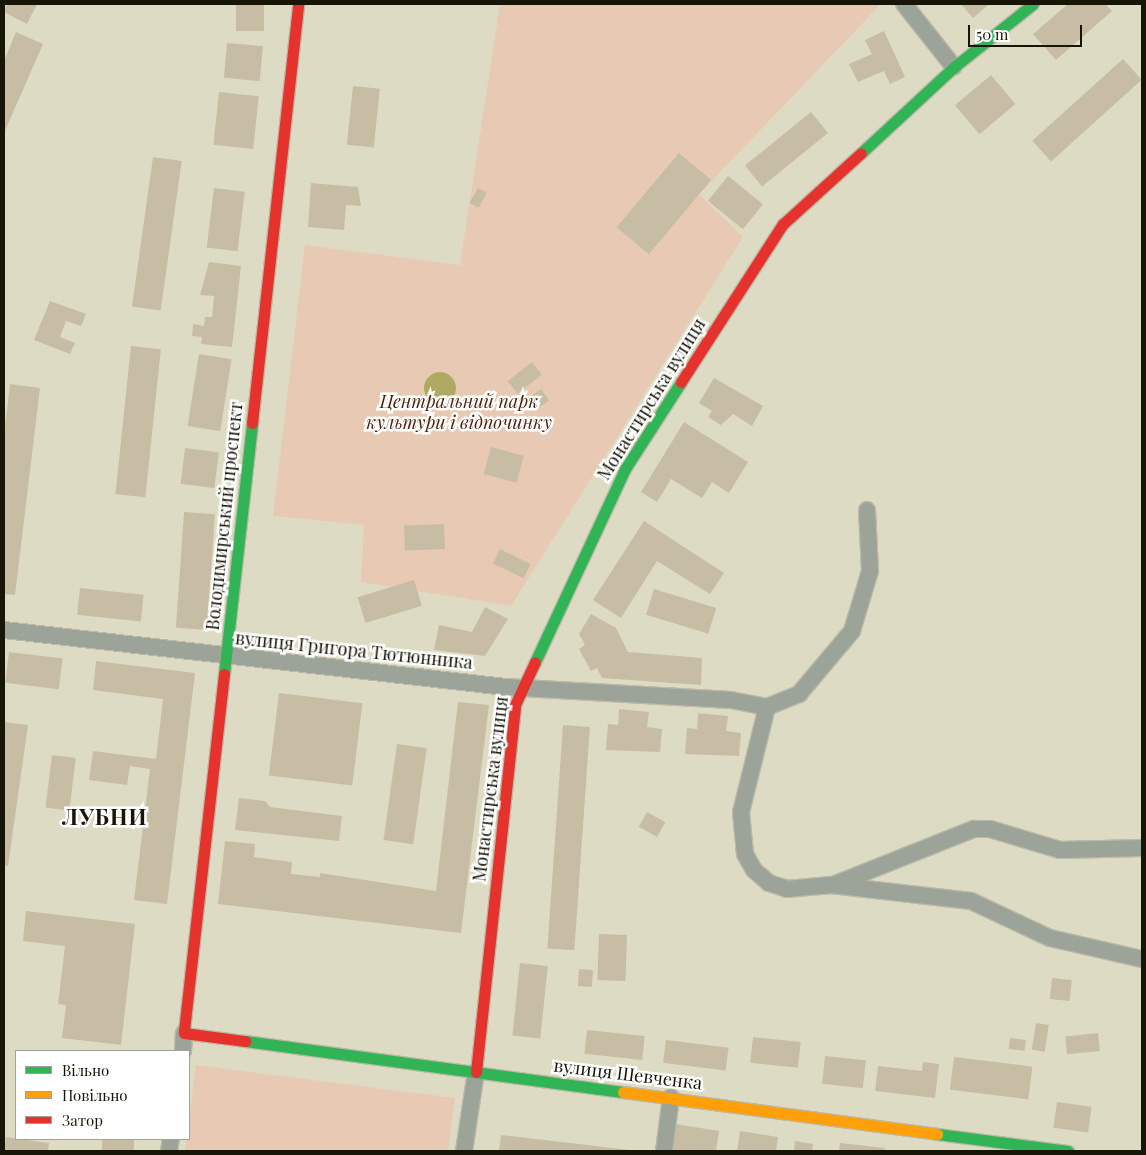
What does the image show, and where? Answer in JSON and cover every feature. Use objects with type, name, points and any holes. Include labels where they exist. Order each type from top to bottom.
[{"type":"main road","name":"Володимирський проспект","points":[[184,1033],[298,4]]},
{"type":"main road","name":"Монастирська вулиця","points":[[476,1072],[521,686],[625,469],[783,224],[954,68],[1033,4]]},
{"type":"main road","name":"вулиця Шевченка","points":[[184,1033],[1068,1151]]},
{"type":"street","points":[[904,4],[954,68]]},
{"type":"street","points":[[867,510],[870,571],[852,631],[799,694],[767,707],[741,812],[745,854],[761,877],[778,887],[831,886],[971,901],[1050,938],[1142,958]]},
{"type":"street","name":"вулиця Григора Тютюнника","points":[[4,630],[226,656],[521,686],[731,700],[767,707]]},
{"type":"street","points":[[831,886],[974,829],[990,829],[1060,850],[1142,848]]},
{"type":"street","points":[[182,1050],[184,1033]]},
{"type":"street","points":[[464,1151],[476,1072]]},
{"type":"street","points":[[664,1151],[671,1097]]},
{"type":"green space","name":"Центральний парк культури і відпочинку","points":[[500,4],[881,4],[699,194],[743,237],[511,606],[361,582],[364,525],[273,516],[305,245],[460,265]]},
{"type":"green space","points":[[196,1065],[455,1098],[448,1151],[185,1151],[186,1140],[190,1140],[190,1112]]},
{"type":"shaded area","points":[[440,372],[451,377],[456,388],[451,399],[440,404],[429,399],[424,388],[429,377]]},
{"type":"building","points":[[7,4],[37,4],[27,24],[4,12]]},
{"type":"building","points":[[236,4],[264,4],[264,31],[236,31]]},
{"type":"building","points":[[961,4],[989,4],[973,18]]},
{"type":"building","points":[[1068,4],[1105,4],[1112,11],[1056,60],[1033,34]]},
{"type":"building","points":[[884,31],[905,77],[890,84],[884,71],[858,82],[849,64],[872,54],[865,40]]},
{"type":"building","points":[[16,32],[43,44],[4,133],[4,61]]},
{"type":"building","points":[[227,43],[263,46],[260,81],[224,78]]},
{"type":"building","points":[[1123,59],[1142,80],[1051,161],[1032,141]]},
{"type":"building","points":[[991,75],[1015,104],[979,134],[955,105]]},
{"type":"building","points":[[353,86],[380,89],[374,147],[347,145]]},
{"type":"building","points":[[219,92],[259,96],[253,149],[213,145]]},
{"type":"building","points":[[811,112],[828,133],[762,186],[745,165]]},
{"type":"building","points":[[679,153],[711,180],[649,254],[617,227]]},
{"type":"building","points":[[153,157],[182,161],[161,311],[132,307]]},
{"type":"building","points":[[728,176],[763,204],[743,229],[708,201]]},
{"type":"building","points":[[311,183],[358,187],[361,206],[346,205],[344,230],[308,227]]},
{"type":"building","points":[[214,188],[245,192],[237,251],[207,248]]},
{"type":"building","points":[[478,188],[487,193],[479,208],[470,203]]},
{"type":"building","points":[[209,262],[241,266],[232,347],[201,344],[202,337],[192,336],[193,324],[204,326],[205,317],[212,317],[214,296],[200,295]]},
{"type":"building","points":[[50,301],[86,314],[81,326],[66,321],[60,337],[75,343],[70,354],[34,340]]},
{"type":"building","points":[[131,346],[161,349],[145,497],[115,494]]},
{"type":"building","points":[[199,354],[232,359],[220,431],[188,426]]},
{"type":"building","points":[[532,362],[542,375],[517,394],[508,381]]},
{"type":"building","points":[[714,378],[763,406],[752,426],[733,414],[721,425],[708,417],[712,411],[699,403]]},
{"type":"building","points":[[10,384],[40,388],[15,595],[4,594],[4,436]]},
{"type":"building","points":[[541,389],[549,400],[535,410],[527,399]]},
{"type":"building","points":[[684,422],[748,462],[729,493],[712,482],[702,498],[671,479],[657,502],[641,492]]},
{"type":"building","points":[[491,447],[524,456],[517,483],[484,474]]},
{"type":"building","points":[[185,448],[219,452],[214,488],[181,484]]},
{"type":"building","points":[[184,512],[215,514],[207,630],[176,628]]},
{"type":"building","points":[[644,521],[724,573],[710,594],[657,561],[621,618],[593,600]]},
{"type":"building","points":[[444,524],[445,549],[405,550],[404,525]]},
{"type":"building","points":[[500,549],[531,564],[524,578],[493,563]]},
{"type":"building","points":[[414,580],[422,606],[365,623],[358,597]]},
{"type":"building","points":[[80,588],[144,595],[141,622],[77,615]]},
{"type":"building","points":[[654,589],[716,608],[708,634],[646,615]]},
{"type":"building","points":[[485,607],[508,619],[485,656],[434,650],[439,625],[472,632]]},
{"type":"building","points":[[591,614],[616,628],[628,652],[702,658],[701,685],[602,678],[597,668],[591,671],[579,649],[585,645],[579,634]]},
{"type":"building","points":[[9,652],[63,659],[59,689],[5,683]]},
{"type":"building","points":[[96,661],[195,673],[167,904],[134,900],[150,769],[130,766],[127,785],[89,780],[93,751],[156,759],[163,699],[93,690]]},
{"type":"building","points":[[279,693],[362,703],[352,786],[269,775]]},
{"type":"building","points":[[458,702],[489,705],[461,933],[218,904],[225,841],[255,844],[254,857],[292,862],[291,874],[320,877],[320,873],[436,891]]},
{"type":"building","points":[[619,709],[649,712],[647,727],[662,729],[660,752],[606,750],[608,724],[618,725]]},
{"type":"building","points":[[698,713],[728,716],[726,731],[741,733],[739,756],[685,754],[687,728],[697,729]]},
{"type":"building","points":[[4,722],[28,725],[8,866],[4,865]]},
{"type":"building","points":[[563,725],[590,727],[574,950],[547,948]]},
{"type":"building","points":[[397,744],[427,748],[413,844],[384,840]]},
{"type":"building","points":[[52,755],[76,758],[69,811],[46,808]]},
{"type":"building","points":[[239,798],[265,801],[270,807],[342,816],[339,841],[235,830]]},
{"type":"building","points":[[647,812],[665,822],[657,837],[639,827]]},
{"type":"building","points":[[26,911],[135,924],[121,1045],[62,1038],[66,1005],[58,1004],[65,946],[23,941]]},
{"type":"building","points":[[599,934],[627,935],[625,981],[597,980]]},
{"type":"building","points":[[520,963],[548,966],[540,1039],[512,1036]]},
{"type":"building","points":[[579,969],[593,970],[592,987],[578,986]]},
{"type":"building","points":[[1052,978],[1072,980],[1070,1001],[1050,999]]},
{"type":"building","points":[[1036,1023],[1049,1025],[1045,1052],[1032,1050]]},
{"type":"building","points":[[587,1030],[645,1036],[642,1060],[584,1054]]},
{"type":"building","points":[[1098,1033],[1100,1051],[1067,1054],[1065,1036]]},
{"type":"building","points":[[753,1037],[801,1042],[798,1068],[750,1063]]},
{"type":"building","points":[[1010,1038],[1026,1040],[1025,1051],[1009,1049]]},
{"type":"building","points":[[666,1040],[729,1048],[726,1071],[663,1063]]},
{"type":"building","points":[[825,1056],[866,1060],[863,1088],[822,1084]]},
{"type":"building","points":[[954,1057],[1032,1067],[1028,1099],[950,1090]]},
{"type":"building","points":[[923,1062],[939,1064],[935,1098],[875,1091],[878,1066],[922,1071]]},
{"type":"building","points":[[1057,1102],[1092,1107],[1088,1133],[1053,1128]]},
{"type":"building","points":[[675,1124],[719,1131],[716,1151],[671,1151]]},
{"type":"building","points":[[740,1131],[778,1137],[776,1151],[737,1151]]},
{"type":"building","points":[[501,1135],[630,1150],[630,1151],[499,1151]]},
{"type":"building","points":[[6,1137],[15,1138],[15,1140],[49,1143],[48,1151],[4,1151]]},
{"type":"building","points":[[102,1140],[134,1140],[134,1151],[102,1151]]},
{"type":"building","points":[[795,1141],[813,1144],[812,1151],[794,1151]]},
{"type":"building","points":[[840,1143],[885,1148],[884,1151],[839,1151]]},
{"type":"traffic: fast","points":[[861,153],[954,67],[1033,4]]},
{"type":"traffic: fast","points":[[535,662],[625,469],[681,382]]},
{"type":"traffic: fast","points":[[224,674],[252,423]]},
{"type":"traffic: fast","points":[[245,1041],[623,1092]]},
{"type":"traffic: fast","points":[[937,1134],[1068,1151]]},
{"type":"traffic: slow","points":[[623,1092],[937,1134]]},
{"type":"traffic: jam","points":[[252,423],[298,4]]},
{"type":"traffic: jam","points":[[681,382],[783,224],[861,153]]},
{"type":"traffic: jam","points":[[476,1072],[515,705],[535,662]]},
{"type":"traffic: jam","points":[[224,674],[184,1033],[245,1041]]},
{"type":"district","name":"ЛУБНИ","points":[[105,817]]}]
